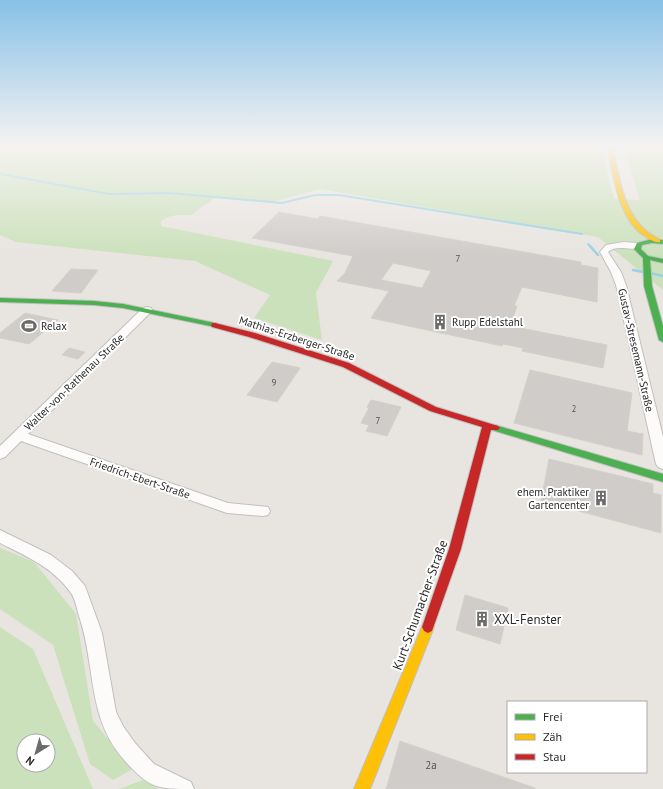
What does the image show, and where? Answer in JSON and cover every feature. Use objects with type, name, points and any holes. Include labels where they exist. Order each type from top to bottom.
[{"type":"street","points":[[620,182],[627,208],[642,230],[646,241],[641,251],[663,340]]},
{"type":"street","points":[[642,230],[661,241]]},
{"type":"street","points":[[646,241],[661,241]]},
{"type":"street","name":"Gustav-Stresemann-Straße","points":[[641,251],[619,249],[611,253],[610,260],[621,285],[663,464]]},
{"type":"street","points":[[641,251],[660,260]]},
{"type":"street","points":[[646,274],[651,264],[660,260]]},
{"type":"street","name":"Mathias-Erzberger-Straße","points":[[2,300],[94,303],[147,310],[252,335],[346,365],[433,409],[663,478]]},
{"type":"street","name":"Walter-von-Rathenau Straße","points":[[0,454],[147,310]]},
{"type":"street","name":"Kurt-Schumacher-Straße","points":[[362,789],[423,641],[442,589],[467,507],[487,426]]},
{"type":"street","name":"Friedrich-Ebert-Straße","points":[[19,436],[227,508],[262,511]]},
{"type":"street","points":[[0,536],[46,559],[66,576],[79,591],[93,633],[107,713],[116,733],[128,750],[148,771],[184,789]]},
{"type":"green space","points":[[0,182],[610,182],[614,199],[640,200],[634,182],[663,182],[663,290],[598,237],[320,189],[272,202],[216,197],[191,215],[172,216],[161,221],[161,226],[333,261],[316,293],[322,340],[254,318],[270,295],[195,261],[16,242],[0,235]]},
{"type":"green space","points":[[0,548],[34,562],[76,614],[93,721],[133,769],[113,780],[90,764],[53,645],[0,609]]},
{"type":"green space","points":[[0,627],[33,649],[93,789],[0,789]]},
{"type":"green space","points":[[143,780],[159,789],[119,789]]},
{"type":"building","points":[[279,212],[318,219],[320,216],[581,262],[581,265],[598,268],[597,302],[522,287],[514,306],[517,306],[510,326],[607,345],[603,368],[522,351],[523,348],[503,344],[502,346],[371,318],[389,291],[337,281],[345,273],[353,256],[252,238]],"holes":[[[393,263],[431,271],[422,288],[381,280]]]},
{"type":"building","points":[[71,269],[98,270],[81,293],[52,291]]},
{"type":"building","name":"Relax","points":[[25,313],[58,320],[29,344],[0,338],[0,333]]},
{"type":"building","points":[[69,348],[85,352],[78,359],[62,355]]},
{"type":"building","points":[[272,362],[300,368],[277,402],[247,395]]},
{"type":"building","points":[[530,370],[632,393],[627,431],[643,434],[642,455],[514,423]]},
{"type":"building","points":[[371,400],[401,407],[387,436],[366,431],[369,425],[361,423],[369,408],[367,407]]},
{"type":"building","name":"ehem. Praktiker Gartencenter","points":[[549,459],[653,484],[653,493],[661,495],[661,533],[541,501]]},
{"type":"building","name":"XXL-Fenster","points":[[465,595],[508,608],[500,644],[456,630]]},
{"type":"building","points":[[400,741],[535,788],[535,789],[386,789]]},
{"type":"waterway","points":[[43,182],[109,194],[170,193],[282,203],[315,195],[339,195],[582,234]]},
{"type":"waterway","points":[[590,246],[598,255]]},
{"type":"waterway","points":[[633,270],[643,272]]},
{"type":"waterway","points":[[650,273],[663,276]]},
{"type":"traffic: fast","points":[[663,242],[652,241],[639,244],[637,249],[646,257],[663,261]]},
{"type":"traffic: fast","points":[[646,257],[648,286],[663,340]]},
{"type":"traffic: fast","points":[[2,300],[94,303],[123,306],[215,325]]},
{"type":"traffic: fast","points":[[495,428],[663,478]]},
{"type":"traffic: slow","points":[[617,182],[627,211],[633,220],[640,229],[658,241]]},
{"type":"traffic: slow","points":[[362,789],[428,627]]},
{"type":"traffic: jam","points":[[215,325],[252,335],[346,365],[433,409],[495,428]]},
{"type":"traffic: jam","points":[[428,627],[455,549],[487,426]]},
{"type":"place","name":"Rupp Edelstahl","points":[[440,322]]},
{"type":"place","name":"Relax","points":[[29,326]]},
{"type":"place","name":"ehem. Praktiker Gartencenter","points":[[601,498]]},
{"type":"place","name":"XXL-Fenster","points":[[482,619]]}]
